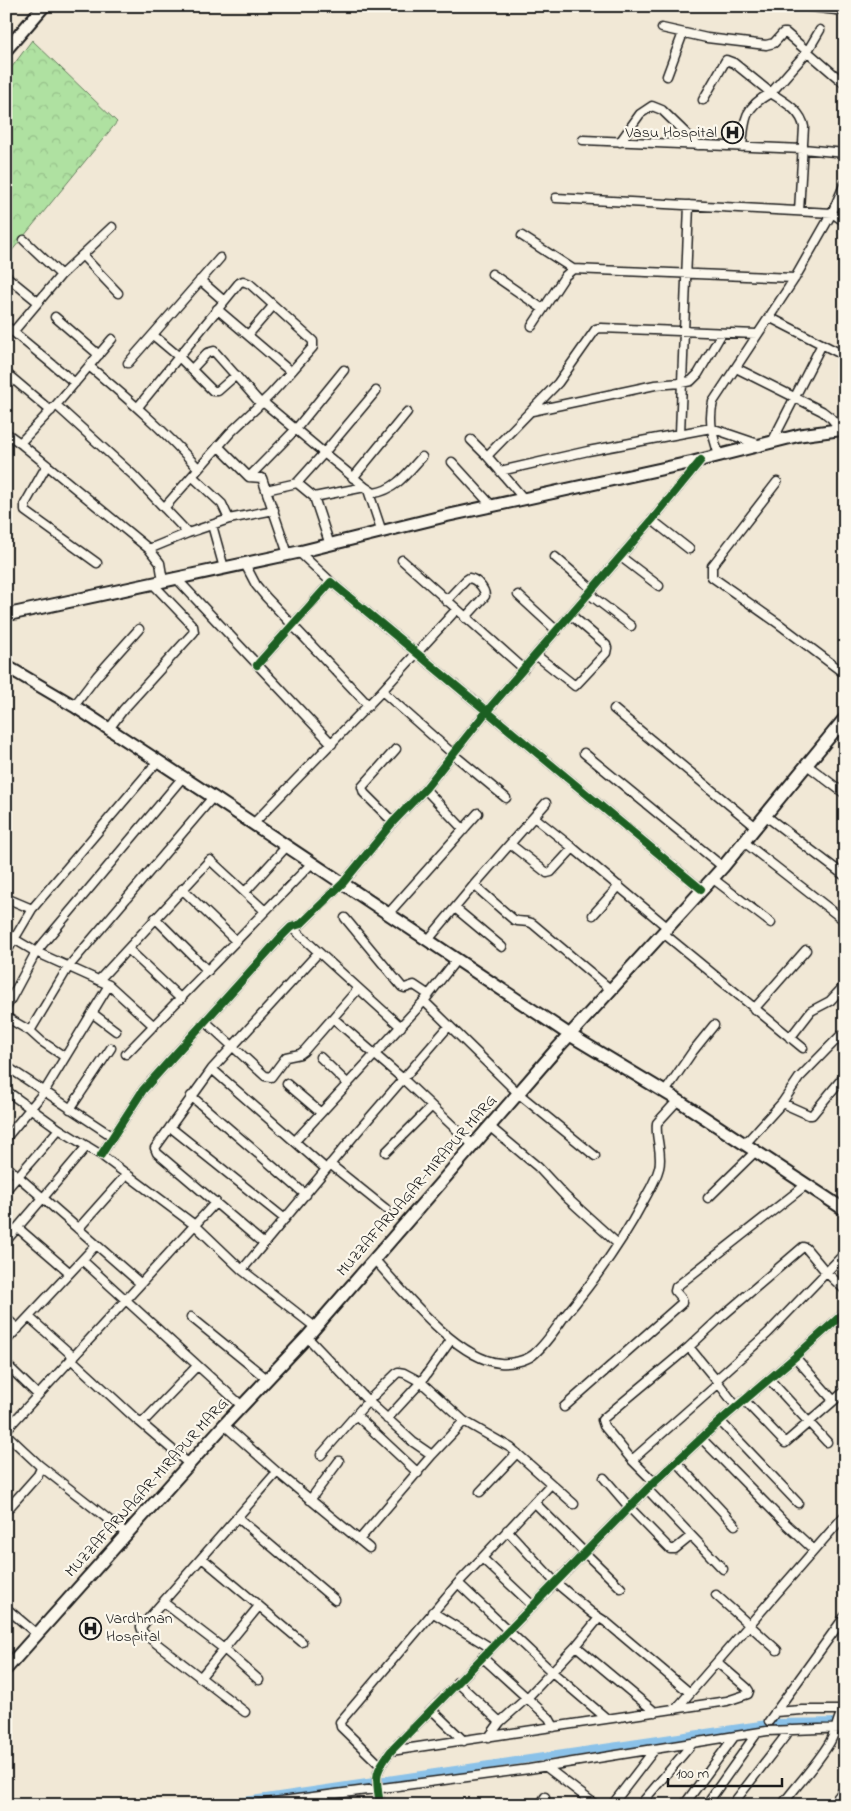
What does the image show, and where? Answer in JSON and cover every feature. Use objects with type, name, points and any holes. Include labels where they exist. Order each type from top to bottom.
[{"type":"main road","points":[[6,50],[28,19],[34,6]]},
{"type":"main road","points":[[6,39],[44,6]]},
{"type":"main road","points":[[6,615],[294,553],[800,436],[843,429]]},
{"type":"main road","points":[[6,666],[74,706],[570,1035],[678,1100],[845,1210]]},
{"type":"main road","name":"MUZZAFARNAGAR-MIRAPUR MARG","points":[[6,1669],[224,1425],[307,1337],[554,1052],[722,867],[845,718]]},
{"type":"street","points":[[802,6],[845,11]]},
{"type":"street","points":[[662,28],[707,38],[769,45],[774,43],[783,33],[786,33],[845,84]]},
{"type":"street","points":[[742,147],[744,124],[748,111],[757,102],[772,93],[807,52],[820,30]]},
{"type":"street","points":[[667,76],[683,33]]},
{"type":"street","points":[[703,100],[726,60],[734,63],[801,116],[804,127],[799,211]]},
{"type":"street","points":[[620,142],[640,114],[652,106],[662,110],[698,145]]},
{"type":"street","points":[[583,140],[803,149],[845,153]]},
{"type":"street","points":[[719,455],[711,428],[713,402],[795,278],[832,213],[845,183]]},
{"type":"street","points":[[556,198],[832,213],[845,222]]},
{"type":"street","points":[[680,433],[689,205]]},
{"type":"street","points":[[13,332],[61,275],[112,227]]},
{"type":"street","points":[[522,236],[573,269],[795,278]]},
{"type":"street","points":[[24,240],[61,275]]},
{"type":"street","points":[[82,255],[118,293]]},
{"type":"street","points":[[128,363],[220,258]]},
{"type":"street","points":[[532,326],[566,276],[573,269]]},
{"type":"street","points":[[492,274],[543,309]]},
{"type":"street","points":[[6,276],[38,302]]},
{"type":"street","points":[[200,280],[224,301]]},
{"type":"street","points":[[138,407],[239,283],[247,282],[313,341],[312,347],[291,372],[218,446],[164,508]]},
{"type":"street","points":[[248,335],[273,306]]},
{"type":"street","points":[[216,309],[291,372]]},
{"type":"street","points":[[54,317],[98,355]]},
{"type":"street","points":[[769,317],[845,356]]},
{"type":"street","points":[[6,326],[75,383]]},
{"type":"street","points":[[487,456],[558,384],[596,329],[757,334]]},
{"type":"street","points":[[532,411],[620,394],[655,385],[681,383],[691,380],[698,374],[722,333]]},
{"type":"street","points":[[153,335],[215,392],[236,376]]},
{"type":"street","points":[[20,443],[54,408],[112,340]]},
{"type":"street","points":[[500,471],[588,451],[711,428],[767,444],[795,397],[822,344]]},
{"type":"street","points":[[192,369],[207,353],[214,351],[262,403],[372,493],[394,487],[422,457]]},
{"type":"street","points":[[89,366],[138,407],[171,438],[198,468]]},
{"type":"street","points":[[736,368],[827,414],[843,429]]},
{"type":"street","points":[[249,478],[296,429],[344,370]]},
{"type":"street","points":[[6,373],[54,408],[133,475],[188,533]]},
{"type":"street","points":[[266,490],[297,483],[376,391]]},
{"type":"street","points":[[353,478],[407,412]]},
{"type":"street","points":[[7,436],[20,443],[149,549],[160,563],[158,582],[193,626],[194,632],[123,710],[109,729]]},
{"type":"street","points":[[471,440],[524,499]]},
{"type":"street","points":[[218,446],[249,478],[262,478],[274,510],[294,553],[488,711],[701,889]]},
{"type":"street","points":[[101,1155],[143,1090],[291,927],[301,924],[343,883],[393,822],[425,788],[488,711],[621,557],[701,460]]},
{"type":"street","points":[[452,462],[492,506]]},
{"type":"street","points":[[47,465],[25,504],[25,511],[98,563]]},
{"type":"street","points":[[192,476],[222,504],[228,519]]},
{"type":"street","points":[[777,482],[712,566],[712,577],[779,624],[845,674]]},
{"type":"street","points":[[297,483],[314,497],[330,544]]},
{"type":"street","points":[[314,497],[366,488]]},
{"type":"street","points":[[366,488],[382,532]]},
{"type":"street","points":[[149,549],[228,519],[274,510]]},
{"type":"street","points":[[652,520],[689,548]]},
{"type":"street","points":[[212,524],[224,568]]},
{"type":"street","points":[[555,557],[591,592],[631,626]]},
{"type":"street","points":[[621,557],[659,586]]},
{"type":"street","points":[[402,560],[524,669]]},
{"type":"street","points":[[245,564],[261,592],[368,706]]},
{"type":"street","points":[[176,578],[332,744]]},
{"type":"street","points":[[446,601],[466,580],[469,578],[474,580],[484,590],[484,596],[465,618]]},
{"type":"street","points":[[257,665],[331,582]]},
{"type":"street","points":[[518,595],[557,631]]},
{"type":"street","points":[[253,824],[418,654],[456,610]]},
{"type":"street","points":[[536,655],[575,686],[606,653],[606,645],[571,615]]},
{"type":"street","points":[[74,706],[97,676],[139,629]]},
{"type":"street","points":[[382,691],[506,798]]},
{"type":"street","points":[[614,709],[756,827]]},
{"type":"street","points":[[393,822],[364,793],[362,787],[396,749]]},
{"type":"street","points":[[584,753],[722,867]]},
{"type":"street","points":[[6,953],[32,909],[158,761]]},
{"type":"street","points":[[807,765],[845,794]]},
{"type":"street","points":[[6,1008],[36,952],[183,777]]},
{"type":"street","points":[[425,788],[464,830]]},
{"type":"street","points":[[30,1031],[68,966],[213,797]]},
{"type":"street","points":[[428,940],[474,884],[546,803]]},
{"type":"street","points":[[388,914],[478,813]]},
{"type":"street","points":[[766,816],[845,876]]},
{"type":"street","points":[[534,817],[619,886],[754,1009],[803,1048]]},
{"type":"street","points":[[744,842],[845,921]]},
{"type":"street","points":[[510,844],[547,873],[551,872],[572,848]]},
{"type":"street","points":[[245,892],[287,846]]},
{"type":"street","points":[[98,980],[210,860],[265,911]]},
{"type":"street","points":[[126,1054],[312,863]]},
{"type":"street","points":[[712,878],[771,923]]},
{"type":"street","points":[[474,884],[514,920],[533,924],[610,989]]},
{"type":"street","points":[[593,915],[619,886]]},
{"type":"street","points":[[182,889],[236,941]]},
{"type":"street","points":[[6,898],[32,909]]},
{"type":"street","points":[[455,908],[502,947]]},
{"type":"street","points":[[155,918],[208,971]]},
{"type":"street","points":[[344,918],[402,988],[414,985],[449,1026],[519,1094],[595,1156]]},
{"type":"street","points":[[291,927],[401,1027]]},
{"type":"street","points":[[14,939],[36,952],[108,985],[154,1026]]},
{"type":"street","points":[[128,949],[181,999]]},
{"type":"street","points":[[754,1009],[806,950]]},
{"type":"street","points":[[264,1244],[156,1153],[155,1148],[212,1069],[318,953]]},
{"type":"street","points":[[295,1141],[427,998],[457,959]]},
{"type":"street","points":[[6,1138],[32,1109],[44,1092],[108,985]]},
{"type":"street","points":[[790,1038],[811,1011],[830,1001],[845,985]]},
{"type":"street","points":[[206,1022],[265,1076],[271,1077],[286,1057],[300,1054],[304,1051],[358,989]]},
{"type":"street","points":[[92,1013],[116,1031]]},
{"type":"street","points":[[6,1017],[30,1031],[65,1057]]},
{"type":"street","points":[[334,1018],[472,1145]]},
{"type":"street","points":[[665,1092],[714,1024]]},
{"type":"street","points":[[242,1270],[449,1026]]},
{"type":"street","points":[[745,1144],[782,1102],[799,1078],[840,1036]]},
{"type":"street","points":[[70,1109],[111,1048]]},
{"type":"street","points":[[320,1057],[348,1084]]},
{"type":"street","points":[[6,1066],[112,1136]]},
{"type":"street","points":[[212,1069],[295,1141],[386,1209]]},
{"type":"street","points":[[782,1102],[811,1115],[845,1075]]},
{"type":"street","points":[[287,1084],[321,1113]]},
{"type":"street","points":[[7,1092],[101,1155],[196,1226],[242,1270],[315,1328]]},
{"type":"street","points":[[192,1096],[306,1194]]},
{"type":"street","points":[[374,1259],[436,1327],[451,1340],[481,1358],[501,1364],[519,1361],[532,1356],[593,1282],[637,1214],[661,1160],[657,1123],[678,1100]]},
{"type":"street","points":[[386,1152],[431,1107]]},
{"type":"street","points":[[489,1126],[538,1167],[564,1196],[618,1244]]},
{"type":"street","points":[[170,1127],[285,1218]]},
{"type":"street","points":[[6,1190],[60,1129]]},
{"type":"street","points":[[6,1241],[87,1146]]},
{"type":"street","points":[[708,1198],[756,1151]]},
{"type":"street","points":[[6,1166],[140,1284]]},
{"type":"street","points":[[78,1229],[127,1174]]},
{"type":"street","points":[[564,1407],[682,1303],[682,1299],[674,1291],[676,1287],[807,1184]]},
{"type":"street","points":[[6,1430],[196,1226],[216,1202]]},
{"type":"street","points":[[18,1228],[68,1272]]},
{"type":"street","points":[[6,1341],[96,1244]]},
{"type":"street","points":[[654,1482],[632,1460],[604,1426],[602,1420],[804,1247],[845,1290]]},
{"type":"street","points":[[632,1460],[768,1333],[845,1253]]},
{"type":"street","points":[[82,1260],[242,1406]]},
{"type":"street","points":[[380,1805],[377,1774],[380,1765],[457,1682],[654,1482],[736,1406],[845,1312]]},
{"type":"street","points":[[192,1317],[266,1379]]},
{"type":"street","points":[[6,1318],[18,1329]]},
{"type":"street","points":[[29,1318],[136,1419],[189,1464]]},
{"type":"street","points":[[307,1337],[387,1419],[413,1442],[432,1455]]},
{"type":"street","points":[[387,1419],[421,1382],[451,1340]]},
{"type":"street","points":[[688,1348],[736,1406]]},
{"type":"street","points":[[795,1357],[833,1400]]},
{"type":"street","points":[[6,1364],[38,1395]]},
{"type":"street","points":[[140,1422],[197,1366]]},
{"type":"street","points":[[321,1455],[368,1401],[398,1372],[404,1373],[421,1382],[464,1421],[492,1436],[517,1453],[574,1504]]},
{"type":"street","points":[[769,1379],[827,1442]]},
{"type":"street","points":[[744,1400],[784,1443],[845,1391]]},
{"type":"street","points":[[356,1415],[418,1473]]},
{"type":"street","points":[[359,1540],[464,1421]]},
{"type":"street","points":[[720,1421],[798,1503]]},
{"type":"street","points":[[224,1425],[310,1500],[369,1548]]},
{"type":"street","points":[[6,1434],[39,1465],[127,1534]]},
{"type":"street","points":[[701,1438],[814,1550]]},
{"type":"street","points":[[480,1492],[517,1453]]},
{"type":"street","points":[[310,1500],[338,1461]]},
{"type":"street","points":[[676,1462],[735,1525]]},
{"type":"street","points":[[6,1511],[38,1475],[41,1468],[39,1465]]},
{"type":"street","points":[[245,1712],[143,1634],[141,1630],[143,1624],[277,1472]]},
{"type":"street","points":[[604,1478],[629,1507],[672,1550],[691,1536]]},
{"type":"street","points":[[380,1765],[341,1727],[340,1722],[432,1612],[552,1484]]},
{"type":"street","points":[[647,1489],[722,1569]]},
{"type":"street","points":[[534,1502],[622,1588]]},
{"type":"street","points":[[676,1709],[748,1624],[845,1515]]},
{"type":"street","points":[[237,1517],[335,1600]]},
{"type":"street","points":[[507,1530],[555,1582],[609,1624],[690,1693]]},
{"type":"street","points":[[202,1558],[302,1642]]},
{"type":"street","points":[[482,1558],[533,1606]]},
{"type":"street","points":[[458,1583],[552,1672],[606,1718]]},
{"type":"street","points":[[716,1595],[777,1650]]},
{"type":"street","points":[[163,1602],[224,1649],[259,1680]]},
{"type":"street","points":[[200,1678],[259,1606]]},
{"type":"street","points":[[6,1608],[38,1635]]},
{"type":"street","points":[[432,1612],[491,1648]]},
{"type":"street","points":[[768,1727],[774,1712],[842,1627],[845,1616]]},
{"type":"street","points":[[489,1737],[500,1722],[552,1672],[599,1618]]},
{"type":"street","points":[[576,1646],[655,1712]]},
{"type":"street","points":[[482,1657],[528,1697],[549,1718],[554,1727]]},
{"type":"street","points":[[392,1751],[727,1701],[748,1694],[747,1688],[717,1662]]},
{"type":"street","points":[[457,1682],[500,1722]]},
{"type":"street","points":[[774,1712],[844,1709]]},
{"type":"street","points":[[782,1805],[830,1743],[836,1728],[836,1721],[844,1709]]},
{"type":"street","points":[[432,1710],[464,1741]]},
{"type":"street","points":[[251,1805],[377,1786],[545,1766],[692,1744],[757,1733],[768,1727],[790,1730],[845,1728]]},
{"type":"street","points":[[732,1805],[790,1730]]},
{"type":"street","points":[[706,1805],[757,1733]]},
{"type":"street","points":[[684,1805],[734,1737]]},
{"type":"street","points":[[640,1805],[692,1744]]},
{"type":"street","points":[[612,1805],[655,1749]]},
{"type":"street","points":[[545,1766],[592,1804]]},
{"type":"street","points":[[832,1805],[842,1799],[845,1788]]},
{"type":"street","points":[[540,1805],[545,1797]]},
{"type":"green space","points":[[32,40],[117,122],[6,258],[6,75]]},
{"type":"waterway","points":[[218,1805],[773,1723],[845,1722]]},
{"type":"cycle path","points":[[101,1155],[143,1090],[282,936],[291,927],[301,924],[343,883],[393,822],[425,789],[487,711],[652,520],[701,460]]},
{"type":"cycle path","points":[[257,665],[331,582],[701,889]]},
{"type":"cycle path","points":[[380,1805],[377,1776],[381,1765],[391,1751],[647,1489],[720,1421],[845,1312]]},
{"type":"place","name":"Vasu Hospital","points":[[733,133]]},
{"type":"place","name":"Vardhman Hospital","points":[[90,1628]]}]
